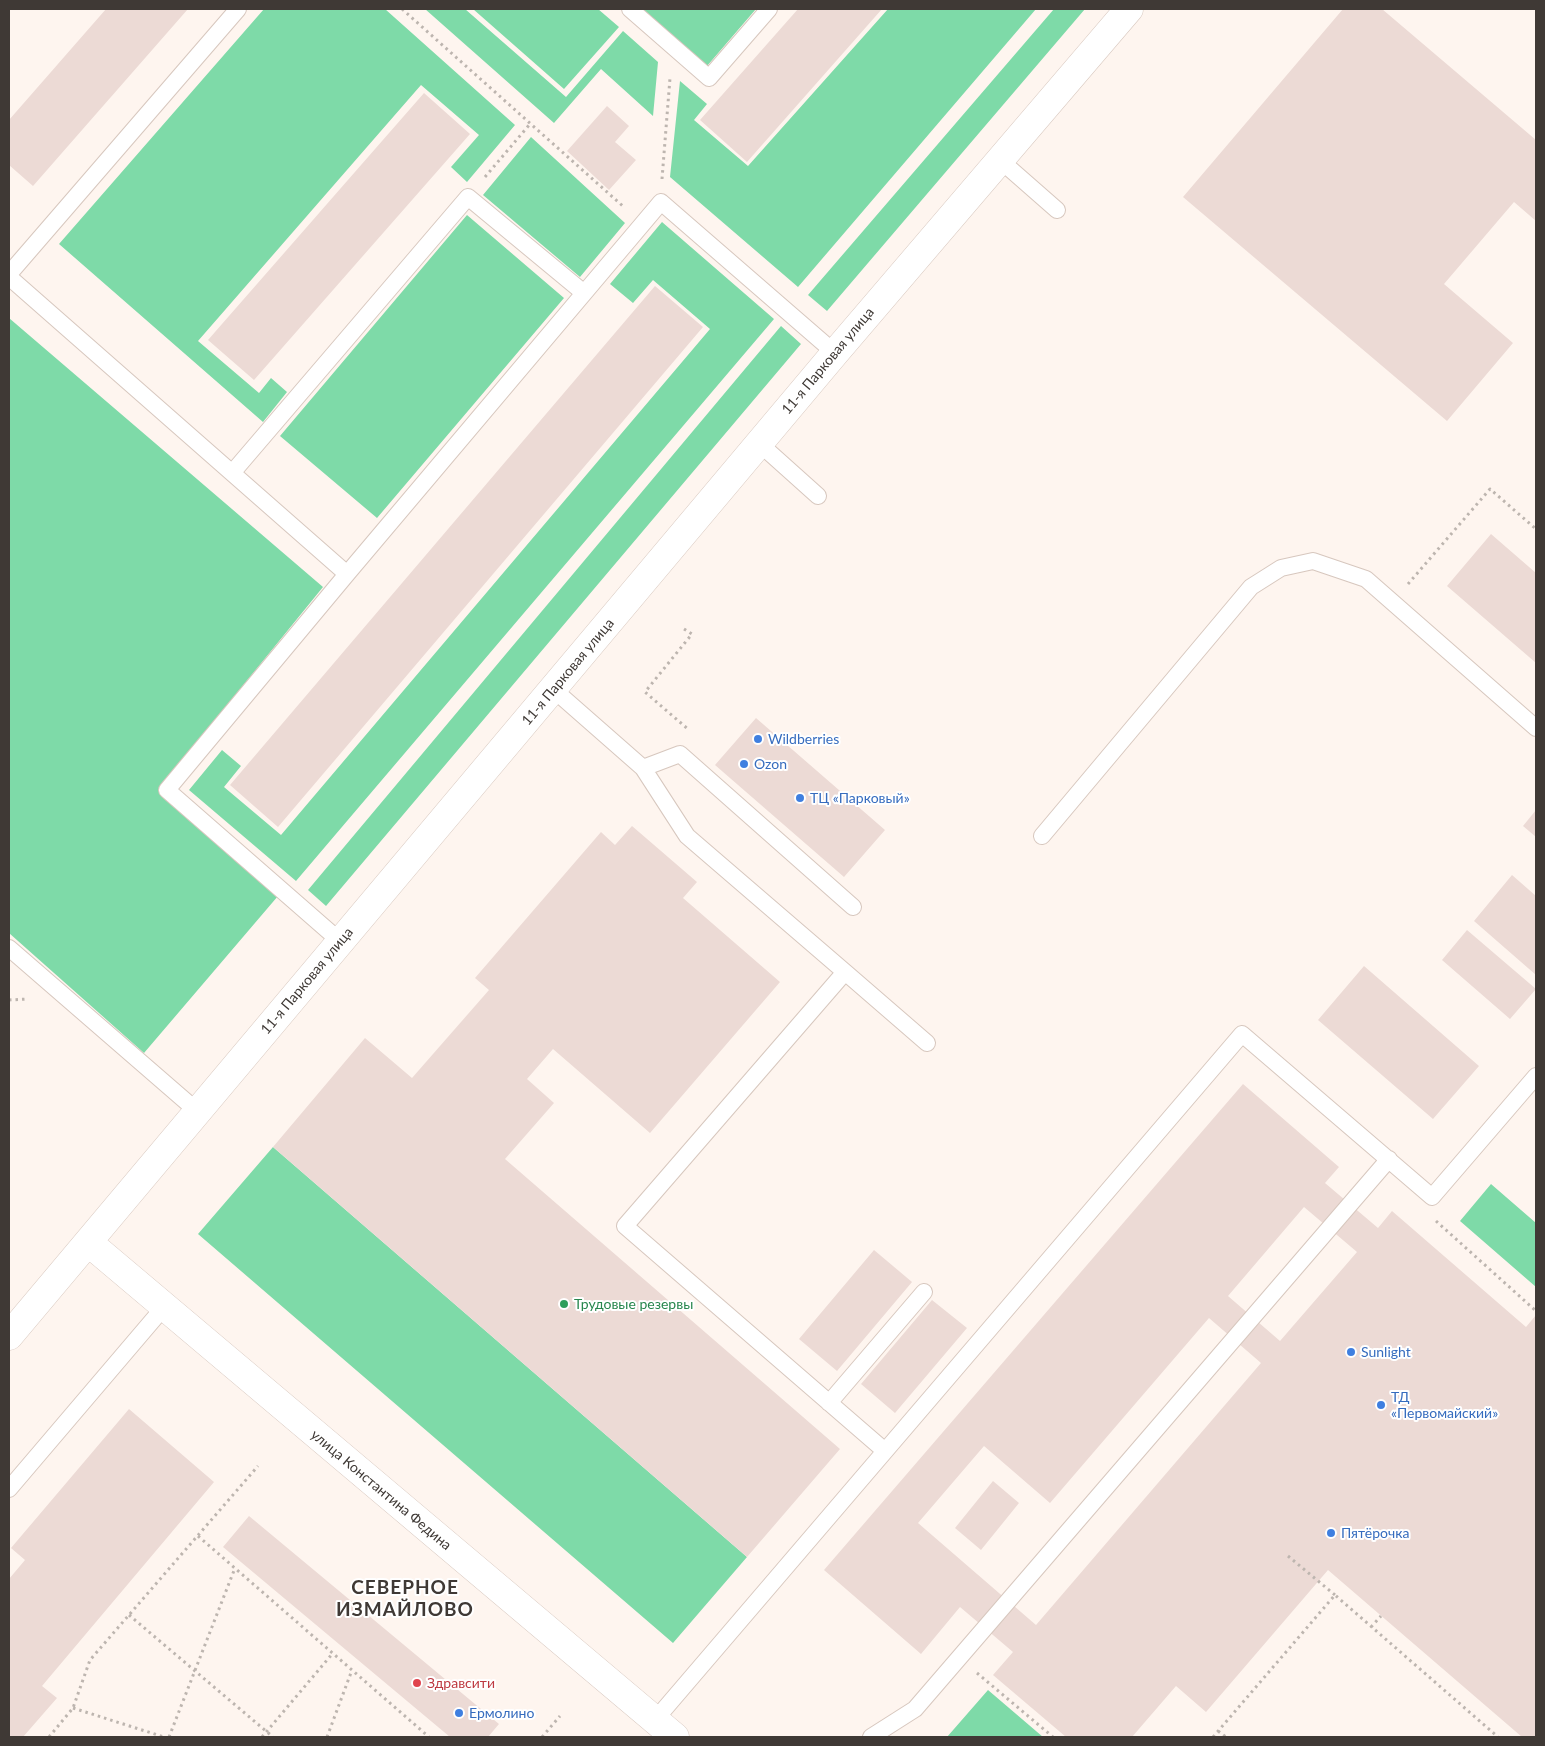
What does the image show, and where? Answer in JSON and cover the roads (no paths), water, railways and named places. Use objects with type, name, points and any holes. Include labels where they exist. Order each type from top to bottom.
[{"type":"street","name":"11-я Парковая улица","points":[[9,1336],[1128,9]]},
{"type":"street","name":"улица Константина Федина","points":[[88,1242],[665,1729]]},
{"type":"lane","points":[[238,9],[9,275],[347,574]]},
{"type":"lane","points":[[630,9],[710,78],[769,9]]},
{"type":"lane","points":[[1000,160],[1058,210]]},
{"type":"lane","points":[[232,473],[468,197],[584,293]]},
{"type":"lane","points":[[341,942],[167,790],[347,574],[661,202],[836,353]]},
{"type":"lane","points":[[760,444],[818,496]]},
{"type":"lane","points":[[1042,836],[1251,587],[1281,568],[1313,561],[1366,579],[1536,728]]},
{"type":"lane","points":[[553,689],[643,768],[687,836],[927,1043]]},
{"type":"lane","points":[[643,768],[680,754],[853,907]]},
{"type":"lane","points":[[9,948],[197,1111]]},
{"type":"lane","points":[[845,972],[625,1226],[885,1451]]},
{"type":"lane","points":[[665,1729],[885,1451],[1242,1034],[1432,1197],[1536,1076]]},
{"type":"lane","points":[[871,1737],[915,1709],[1389,1159]]},
{"type":"lane","points":[[829,1403],[924,1292]]},
{"type":"lane","points":[[9,1489],[164,1307]]},
{"type":"place","name":"Wildberries","points":[[758,739]]},
{"type":"place","name":"Ozon","points":[[744,764]]},
{"type":"place","name":"ТЦ «Парковый»","points":[[800,798]]},
{"type":"place","name":"Трудовые резервы","points":[[564,1304]]},
{"type":"place","name":"Sunlight","points":[[1351,1352]]},
{"type":"place","name":"ТД «Первомайский»","points":[[1381,1405]]},
{"type":"place","name":"Пятёрочка","points":[[1331,1533]]},
{"type":"place","name":"Здравсити","points":[[417,1683]]},
{"type":"place","name":"Ермолино","points":[[459,1713]]},
{"type":"district","name":"СЕВЕРНОЕ ИЗМАЙЛОВО","points":[[405,1599]]}]
